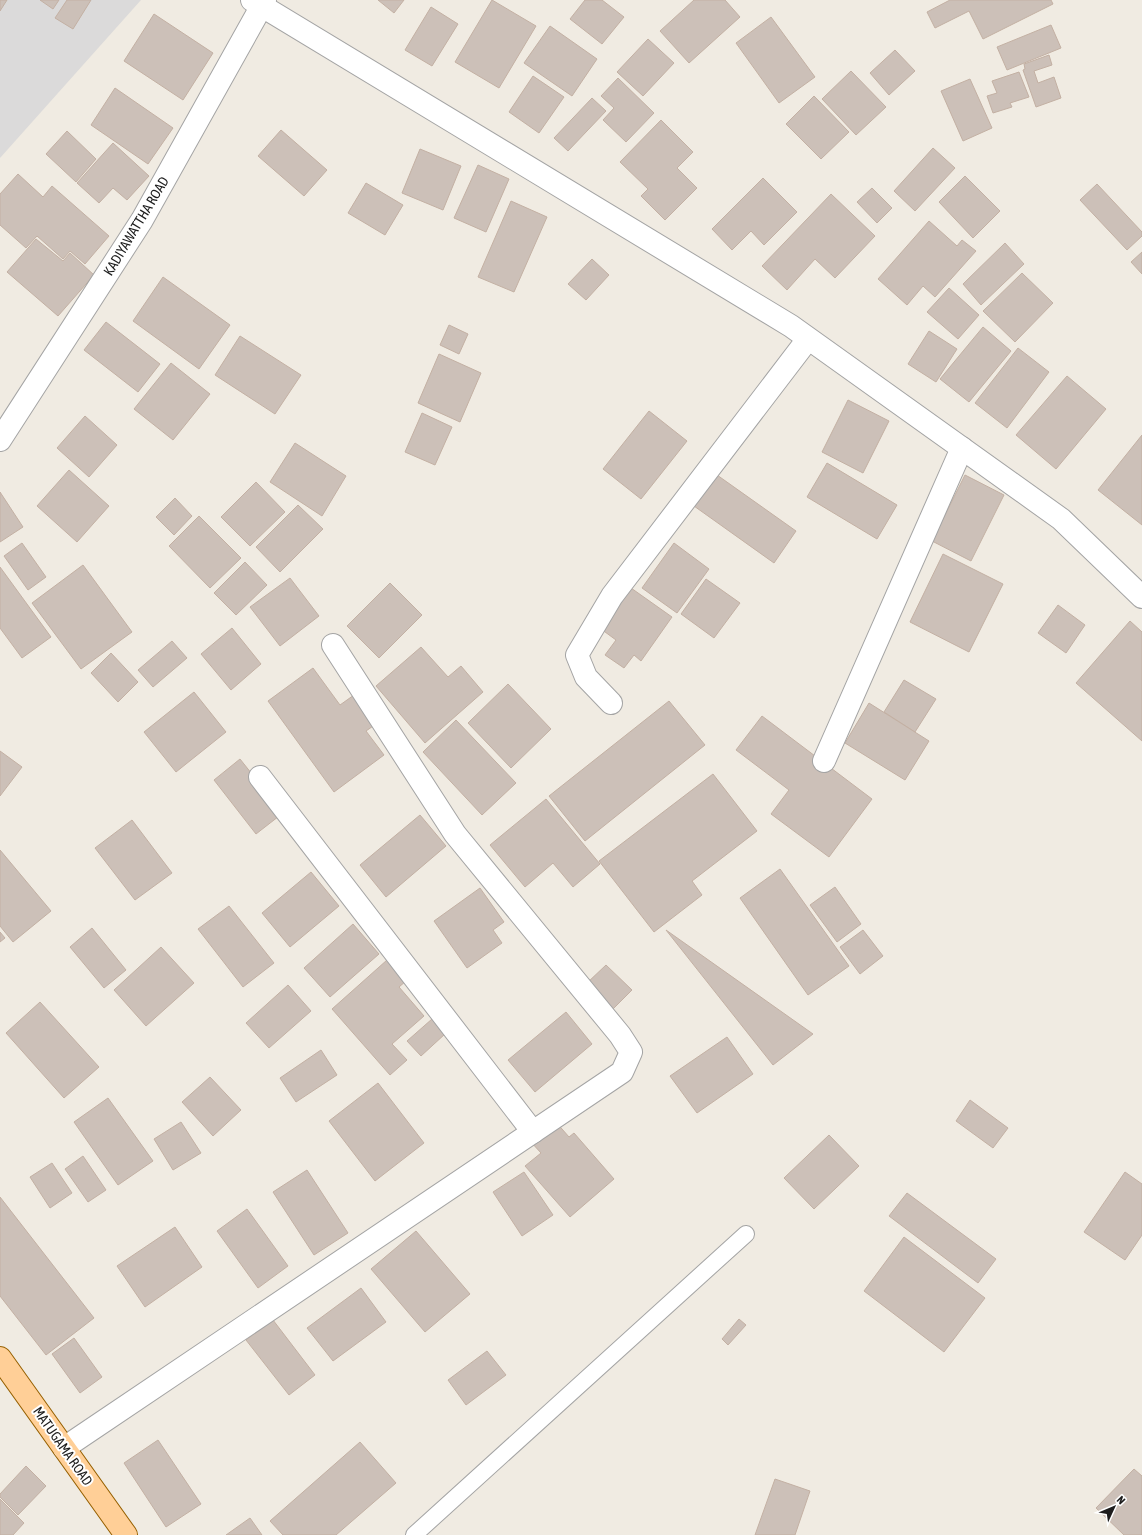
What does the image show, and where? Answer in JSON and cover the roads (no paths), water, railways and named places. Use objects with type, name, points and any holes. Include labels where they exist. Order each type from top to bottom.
[{"type":"main road","name":"MATUGAMA ROAD","points":[[0,1358],[126,1535]]},
{"type":"street","points":[[260,2],[770,314],[808,339],[1061,519],[1142,597]]},
{"type":"street","name":"KADIYAWATTHA ROAD","points":[[0,440],[142,220],[260,2]]},
{"type":"street","points":[[611,703],[586,677],[577,655],[612,596],[808,339]]},
{"type":"street","points":[[824,761],[962,448]]},
{"type":"street","points":[[64,1448],[622,1072],[630,1052],[620,1035],[455,834],[333,644]]},
{"type":"street","points":[[260,777],[533,1132]]},
{"type":"lane","points":[[414,1535],[746,1234]]}]
